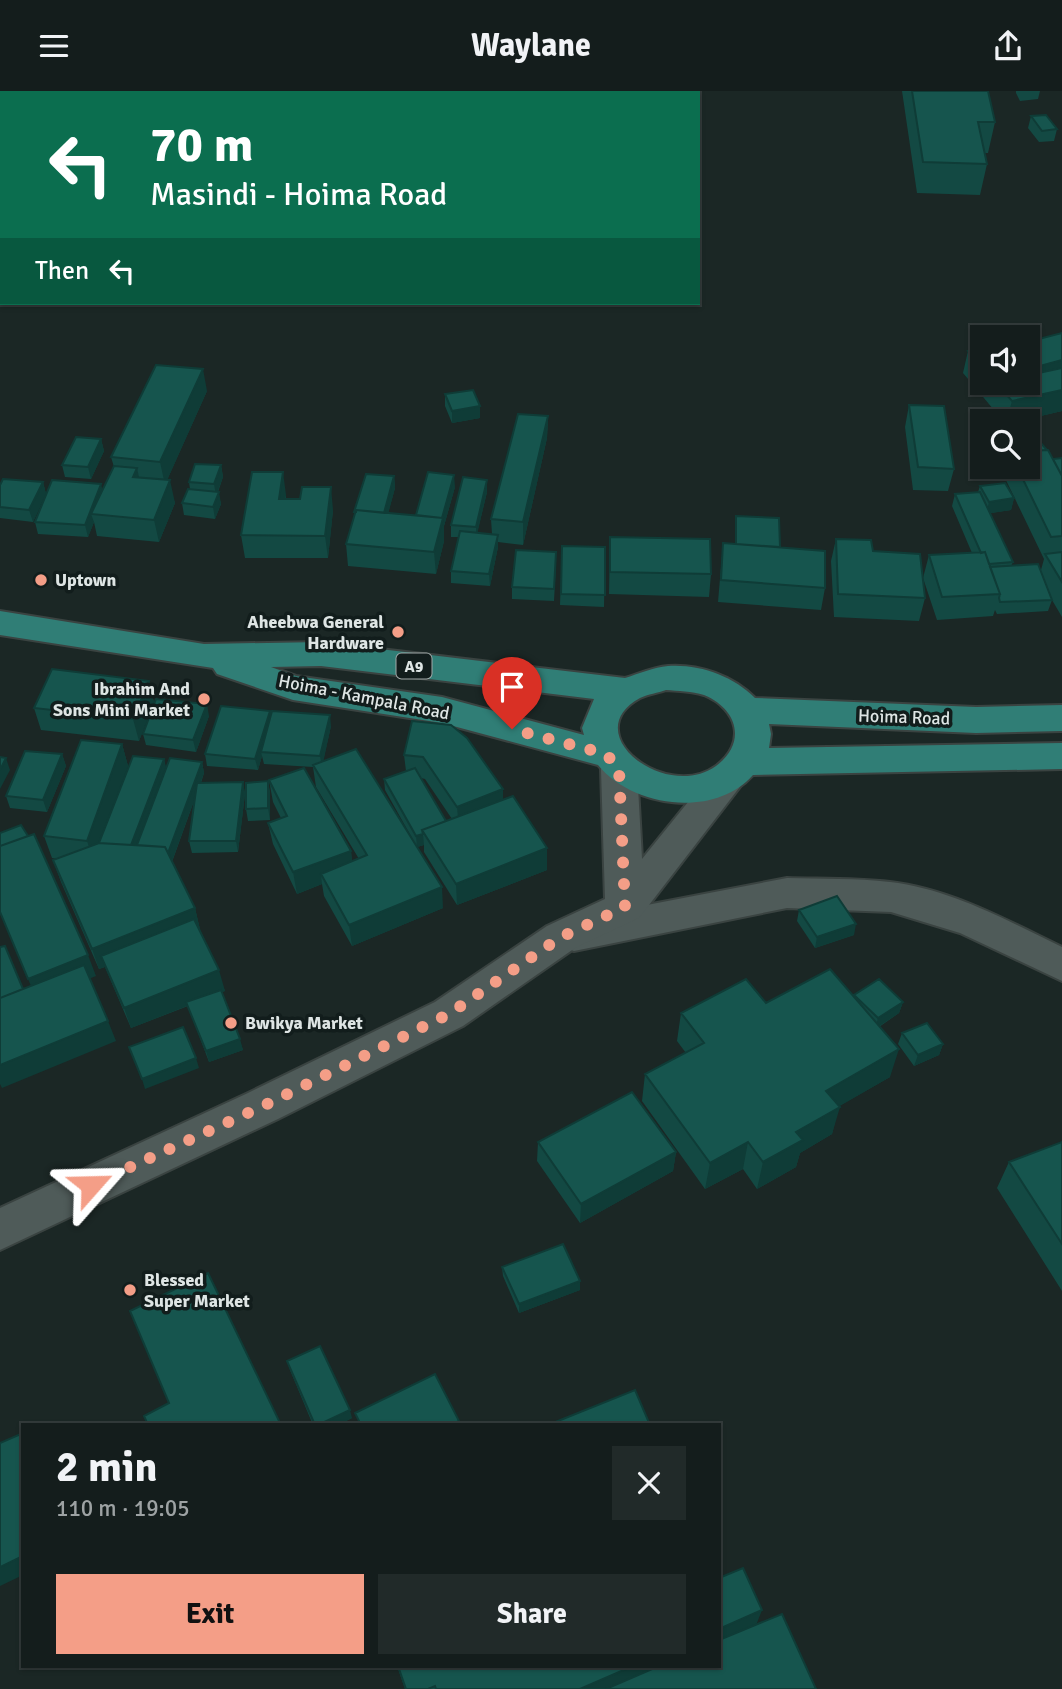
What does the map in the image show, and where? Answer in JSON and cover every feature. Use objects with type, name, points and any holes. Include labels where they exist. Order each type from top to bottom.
[{"type":"main road","name":"Hoima - Kampala Road","points":[[0,623],[204,656],[321,654],[624,690]]},
{"type":"main road","name":"Hoima - Kampala Road","points":[[204,656],[293,688],[442,710],[613,761]]},
{"type":"main road","name":"A9","points":[[624,690],[644,681],[690,679],[712,685],[732,696],[746,710]]},
{"type":"main road","points":[[624,690],[610,703],[601,719],[600,737],[613,761],[625,907]]},
{"type":"main road","points":[[0,1230],[263,1106],[449,1014],[561,937],[625,907],[738,768],[753,745],[753,727],[746,710]]},
{"type":"main road","name":"Hoima Road","points":[[746,710],[976,720],[1062,718]]},
{"type":"main road","points":[[738,768],[1062,756]]},
{"type":"main road","name":"A9","points":[[613,761],[638,781],[662,788],[687,790],[710,785],[738,768]]},
{"type":"main road","points":[[561,937],[787,893],[891,897],[932,907],[974,922],[1062,965]]},
{"type":"building","points":[[912,91],[988,91],[995,122],[978,122],[987,164],[923,162]]},
{"type":"building","points":[[1046,115],[1057,129],[1042,131],[1031,116]]},
{"type":"building","points":[[1062,333],[1062,360],[1040,366],[1040,339]]},
{"type":"building","points":[[156,365],[203,369],[160,462],[111,457]]},
{"type":"building","points":[[1062,368],[1062,390],[1040,395],[1040,373]]},
{"type":"building","points":[[473,390],[480,406],[452,411],[445,394]]},
{"type":"building","points":[[1007,395],[1039,395],[1012,401]]},
{"type":"building","points":[[909,405],[944,406],[954,469],[918,467]]},
{"type":"building","points":[[518,414],[548,416],[523,522],[491,519]]},
{"type":"building","points":[[76,437],[101,439],[88,467],[62,465]]},
{"type":"building","points":[[1040,450],[1048,450],[1062,476],[1062,536],[1051,537],[1023,479],[1040,479]]},
{"type":"building","points":[[1062,458],[1062,476],[1053,459]]},
{"type":"building","points":[[195,464],[221,465],[214,484],[189,482]]},
{"type":"building","points":[[114,466],[137,468],[133,477],[170,480],[154,520],[91,514]]},
{"type":"building","points":[[252,472],[283,472],[279,499],[300,499],[302,487],[331,487],[325,536],[241,535]]},
{"type":"building","points":[[428,472],[454,475],[442,518],[416,515]]},
{"type":"building","points":[[366,474],[394,476],[384,513],[354,512]]},
{"type":"building","points":[[463,477],[487,480],[476,527],[451,525]]},
{"type":"building","points":[[3,479],[43,482],[29,510],[0,507],[0,485]]},
{"type":"building","points":[[52,480],[101,484],[85,525],[35,522]]},
{"type":"building","points":[[1005,483],[1014,498],[989,502],[980,486]]},
{"type":"building","points":[[188,489],[219,492],[213,507],[182,503]]},
{"type":"building","points":[[980,492],[1013,562],[989,564],[985,552],[981,553],[955,494]]},
{"type":"building","points":[[356,510],[443,518],[434,552],[346,544]]},
{"type":"building","points":[[736,516],[779,518],[780,547],[736,544]]},
{"type":"building","points":[[460,531],[498,535],[489,574],[451,571]]},
{"type":"building","points":[[610,537],[710,539],[711,574],[610,572]]},
{"type":"building","points":[[836,539],[871,540],[873,551],[920,554],[925,598],[838,594]]},
{"type":"building","points":[[723,543],[825,551],[825,588],[721,580]]},
{"type":"building","points":[[562,546],[605,547],[605,595],[561,594]]},
{"type":"building","points":[[516,550],[556,552],[554,589],[512,587]]},
{"type":"building","points":[[985,552],[1000,594],[942,597],[929,555]]},
{"type":"building","points":[[1062,552],[1062,582],[1045,554]]},
{"type":"building","points":[[1038,564],[1052,600],[1000,602],[1000,594],[990,567]]},
{"type":"building","points":[[52,669],[149,681],[133,719],[34,708]]},
{"type":"building","points":[[156,699],[207,704],[193,740],[143,734]]},
{"type":"building","points":[[221,706],[270,711],[255,759],[205,754]]},
{"type":"building","points":[[272,711],[330,715],[320,756],[261,752]]},
{"type":"building","points":[[412,721],[451,725],[467,738],[503,789],[457,807],[423,757],[404,755]]},
{"type":"building","points":[[81,740],[122,744],[87,841],[44,836]]},
{"type":"building","points":[[356,749],[442,887],[349,925],[321,874],[367,855],[313,765]]},
{"type":"building","points":[[25,751],[62,754],[43,800],[6,796]]},
{"type":"building","points":[[133,756],[164,759],[131,845],[99,843]]},
{"type":"building","points":[[0,757],[6,758],[0,770]]},
{"type":"building","points":[[170,758],[202,762],[168,853],[165,847],[137,845]]},
{"type":"building","points":[[304,768],[351,851],[293,872],[268,823],[287,816],[269,780]]},
{"type":"building","points":[[415,768],[446,821],[422,830],[423,834],[416,836],[384,779]]},
{"type":"building","points":[[268,781],[268,808],[246,809],[246,783]]},
{"type":"building","points":[[243,782],[236,841],[189,841],[197,783]]},
{"type":"building","points":[[513,796],[547,848],[456,884],[422,830]]},
{"type":"building","points":[[21,825],[28,836],[0,846],[0,833]]},
{"type":"building","points":[[34,834],[88,955],[28,979],[0,912],[0,846]]},
{"type":"building","points":[[99,843],[165,847],[195,908],[92,949],[53,860]]},
{"type":"building","points":[[837,896],[856,924],[817,937],[799,910]]},
{"type":"building","points":[[194,919],[219,970],[124,1008],[101,956]]},
{"type":"building","points":[[5,946],[23,989],[0,998],[0,947]]},
{"type":"building","points":[[84,965],[108,1021],[0,1065],[0,998]]},
{"type":"building","points":[[830,969],[899,1049],[826,1091],[840,1107],[796,1132],[803,1140],[763,1162],[748,1142],[710,1163],[645,1074],[704,1043],[681,1013],[746,979],[766,1003]]},
{"type":"building","points":[[879,979],[903,1002],[878,1018],[854,995]]},
{"type":"building","points":[[221,990],[240,1039],[206,1051],[186,1002]]},
{"type":"building","points":[[927,1023],[943,1044],[918,1055],[902,1033]]},
{"type":"building","points":[[183,1027],[196,1058],[142,1079],[129,1047]]},
{"type":"building","points":[[632,1092],[676,1152],[581,1204],[538,1142]]},
{"type":"building","points":[[1062,1142],[1062,1244],[1009,1162]]},
{"type":"building","points":[[563,1244],[580,1281],[519,1304],[502,1267]]},
{"type":"building","points":[[208,1273],[280,1423],[147,1423],[144,1416],[169,1403],[130,1311]]},
{"type":"building","points":[[320,1346],[350,1410],[322,1423],[314,1423],[287,1361]]},
{"type":"building","points":[[435,1374],[459,1421],[360,1423],[355,1413]]},
{"type":"building","points":[[635,1390],[649,1423],[553,1423]]},
{"type":"building","points":[[21,1434],[21,1557],[0,1567],[0,1443]]},
{"type":"building","points":[[743,1568],[762,1610],[721,1628],[721,1577]]},
{"type":"building","points":[[782,1614],[816,1689],[606,1689],[654,1668],[721,1668],[721,1639]]},
{"type":"building","points":[[399,1668],[628,1668],[580,1689],[436,1689],[435,1686],[428,1689],[406,1689]]},
{"type":"place","name":"Uptown","points":[[41,580]]},
{"type":"place","name":"Aheebwa General Hardware","points":[[398,632]]},
{"type":"place","name":"Ibrahim And Sons Mini Market","points":[[204,699]]},
{"type":"place","name":"Bwikya Market","points":[[231,1023]]},
{"type":"place","name":"Blessed Super Market","points":[[130,1290]]},
{"type":"route","points":[[91,1185],[263,1106],[449,1014],[561,937],[625,907],[619,769],[606,754],[512,729]]}]
